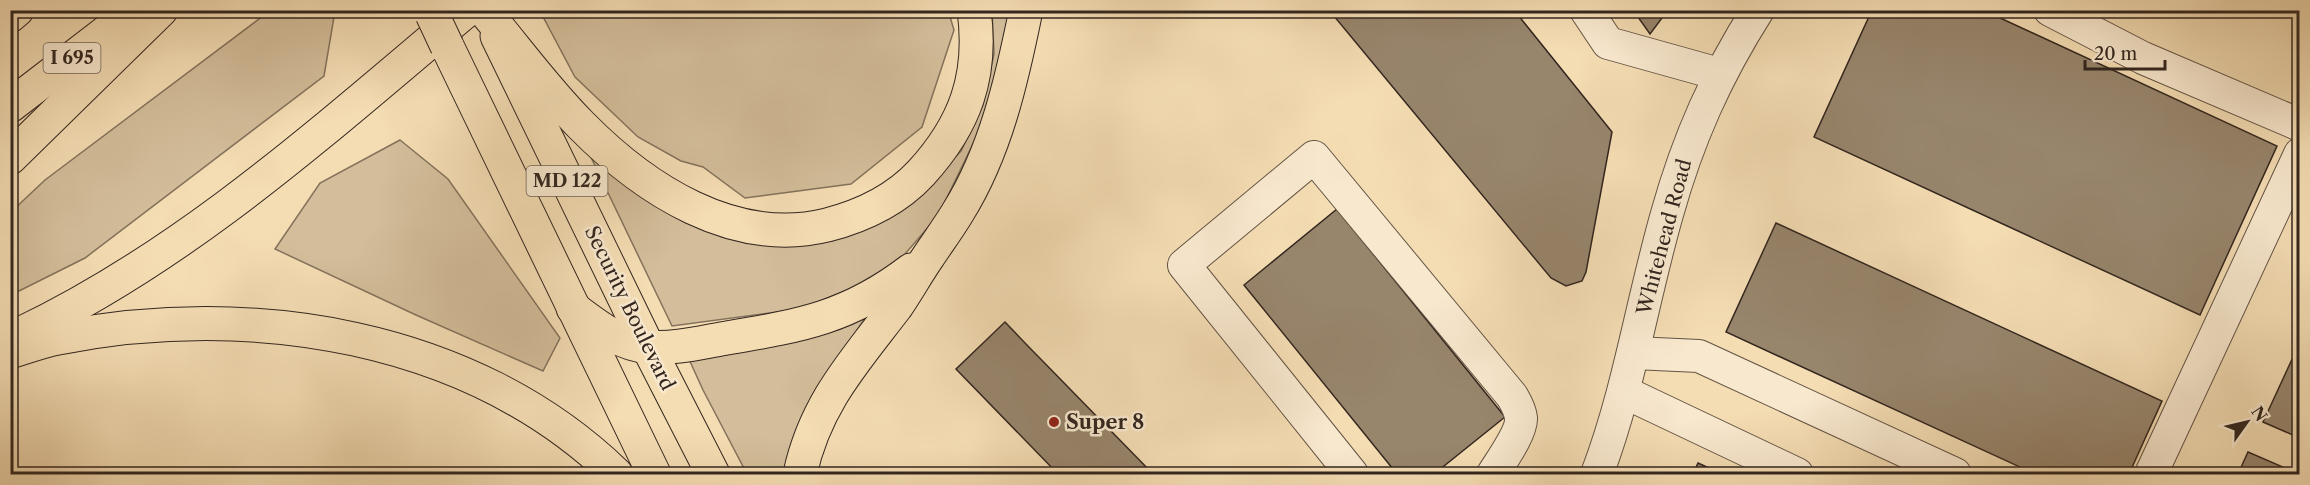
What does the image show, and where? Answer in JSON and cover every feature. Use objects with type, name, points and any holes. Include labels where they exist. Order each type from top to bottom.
[{"type":"main road","points":[[10,16],[17,10]]},
{"type":"main road","name":"I 695","points":[[10,106],[135,10]]},
{"type":"main road","points":[[10,158],[160,10]]},
{"type":"main road","points":[[10,338],[53,318],[169,248],[241,197],[479,12],[581,125],[623,163],[657,189],[706,214],[743,226],[779,230],[812,229],[849,219],[880,205],[912,182],[940,152],[961,118],[974,76],[977,34],[974,10]]},
{"type":"main road","points":[[800,474],[806,448],[825,403],[848,368],[897,304],[959,211],[984,159],[1005,102],[1026,10]]},
{"type":"main road","name":"MD 122","points":[[431,12],[654,474]]},
{"type":"main road","name":"Security Boulevard","points":[[479,12],[713,474]]},
{"type":"main road","points":[[573,308],[611,336],[648,347],[672,347],[786,328],[824,319],[858,306],[887,289],[927,258]]},
{"type":"main road","points":[[10,352],[56,338],[127,327],[206,322],[278,326],[344,336],[406,353],[468,375],[537,411],[586,446],[616,474]]},
{"type":"street","points":[[1586,10],[1608,43],[1719,74]]},
{"type":"street","name":"Whitehead Road","points":[[1597,474],[1617,418],[1667,214],[1692,138],[1719,74],[1758,10]]},
{"type":"street","points":[[2050,10],[2143,58],[2300,125]]},
{"type":"street","points":[[2151,474],[2300,154]]},
{"type":"street","points":[[1352,474],[1184,265],[1314,157],[1519,408],[1521,420],[1519,429],[1494,474]]},
{"type":"street","points":[[1634,353],[1699,356],[1955,474]]},
{"type":"street","points":[[1624,392],[1797,474]]},
{"type":"shaded area","points":[[271,10],[335,11],[324,76],[85,258],[11,295],[11,212],[45,180]]},
{"type":"shaded area","points":[[948,10],[954,30],[922,127],[851,184],[745,198],[703,167],[681,161],[638,137],[575,77],[540,11]]},
{"type":"shaded area","points":[[992,11],[1012,11],[987,115],[938,216],[898,262],[864,284],[799,309],[672,326],[586,147],[654,201],[722,237],[777,242],[832,241],[891,214],[929,183],[961,151],[983,105],[994,54]]},
{"type":"shaded area","points":[[400,140],[448,179],[560,338],[543,371],[275,249],[320,183]]},
{"type":"shaded area","points":[[867,315],[812,398],[788,474],[747,474],[688,357]]},
{"type":"building","points":[[1329,10],[1514,10],[1612,132],[1586,272],[1582,281],[1566,286],[1551,278]]},
{"type":"building","points":[[1633,10],[1668,10],[1650,34]]},
{"type":"building","points":[[1872,10],[1983,10],[2277,146],[2200,315],[1814,137]]},
{"type":"building","points":[[1337,209],[1505,417],[1434,474],[1397,474],[1244,285]]},
{"type":"building","points":[[1776,223],[2162,401],[2129,474],[2035,474],[1726,332]]},
{"type":"building","name":"Super 8","points":[[1005,322],[1153,474],[1058,474],[956,369]]},
{"type":"building","points":[[2300,342],[2300,438],[2263,422]]},
{"type":"building","points":[[2248,452],[2299,474],[2238,474]]},
{"type":"building","points":[[1698,463],[1722,474],[1693,474]]},
{"type":"place","name":"Super 8","points":[[1054,422]]}]
